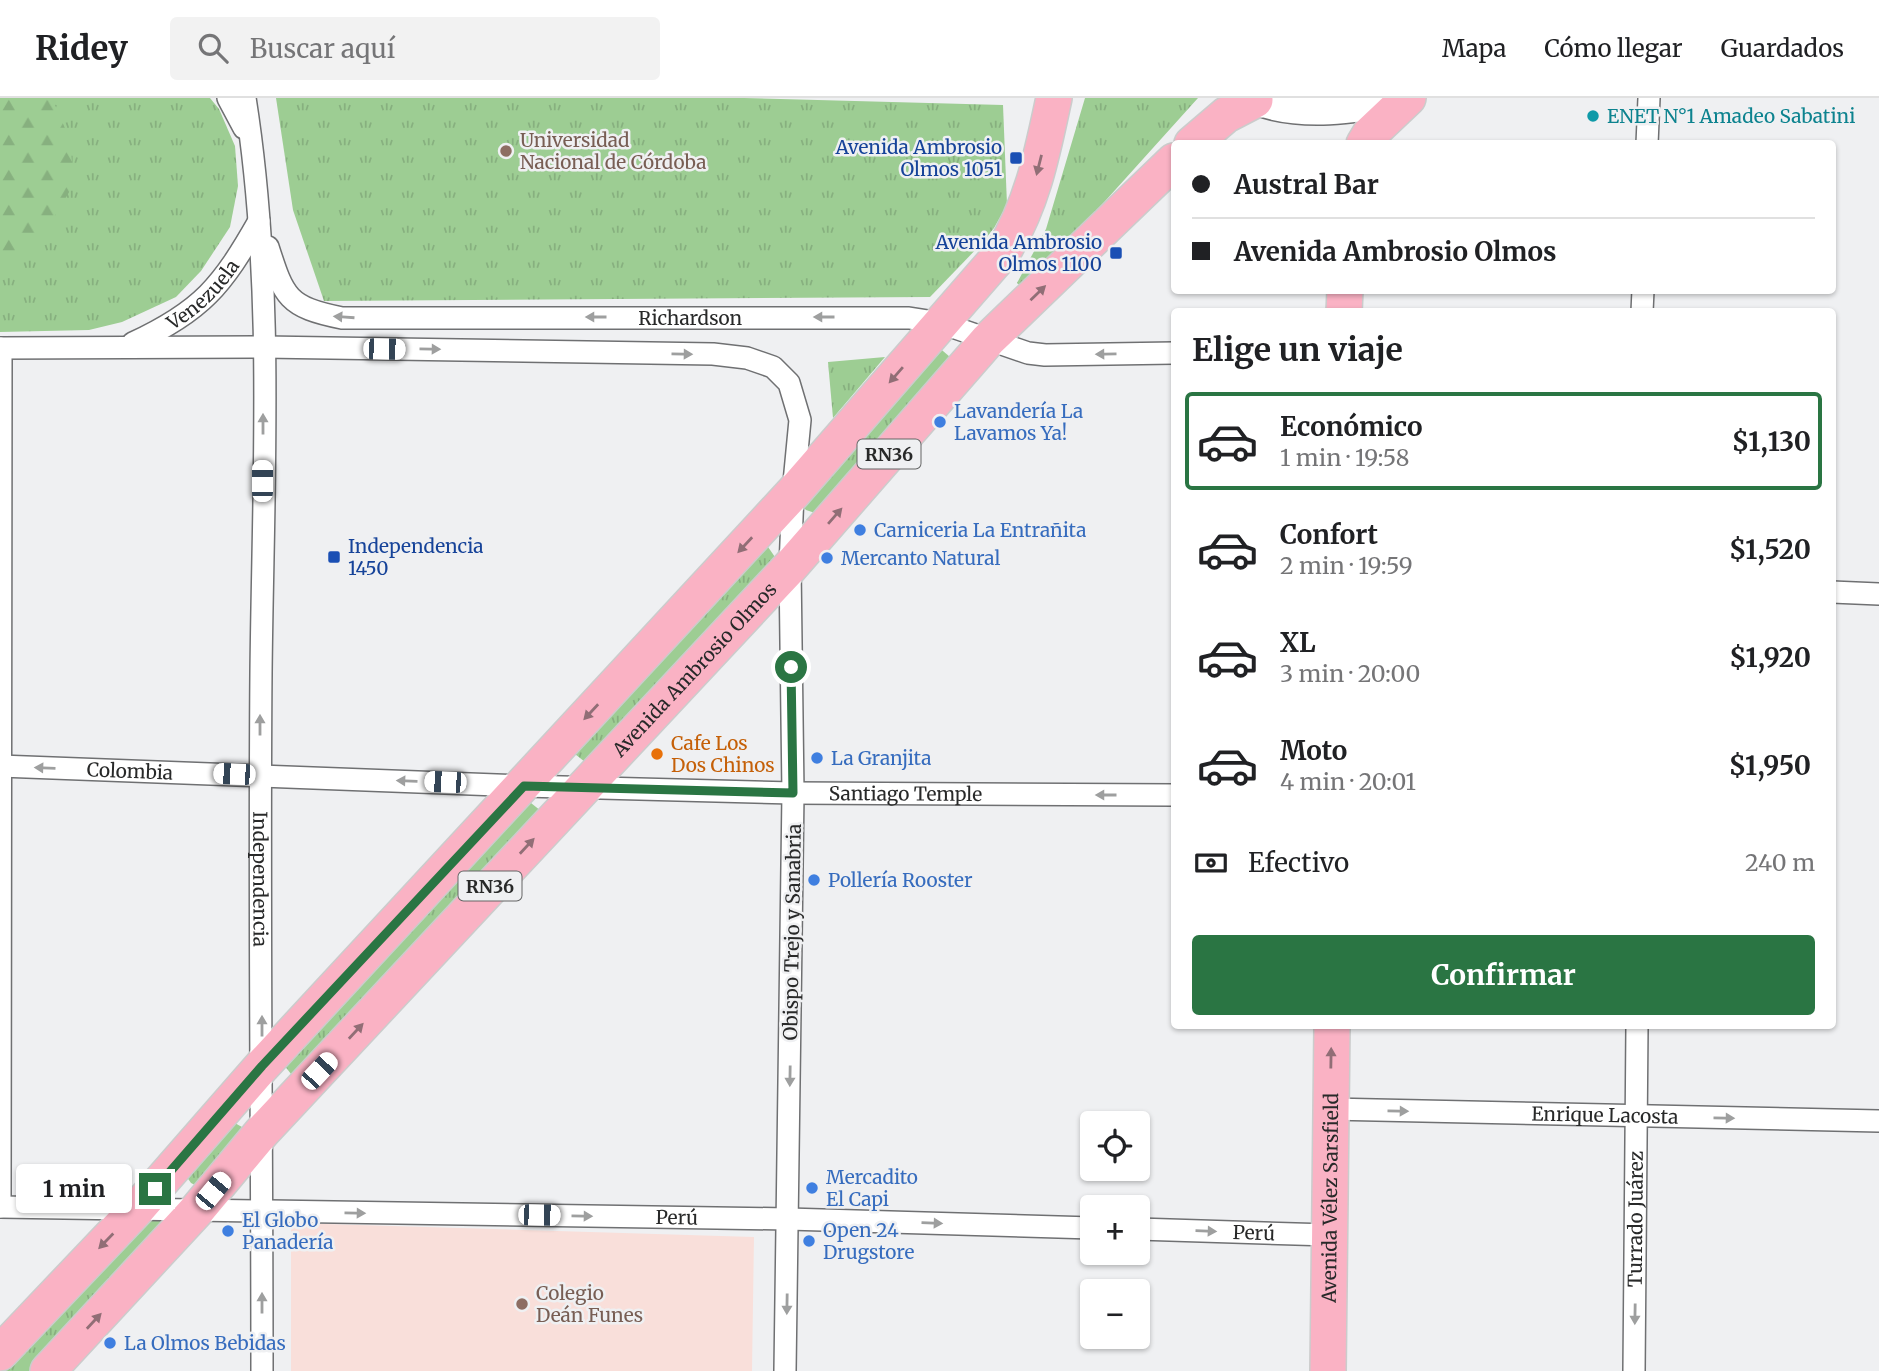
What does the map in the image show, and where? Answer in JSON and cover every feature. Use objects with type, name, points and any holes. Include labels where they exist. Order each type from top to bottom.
[{"type":"main road","name":"RN36","points":[[0,1353],[137,1209],[262,1066],[793,494],[1003,251],[1019,225],[1040,163],[1054,98]]},
{"type":"main road","points":[[1197,140],[1226,115],[1253,99],[1311,110],[1356,108],[1407,98]]},
{"type":"main road","points":[[1366,140],[1407,98]]},
{"type":"main road","name":"Avenida Ambrosio Olmos","points":[[48,1371],[197,1210],[262,1132],[790,567],[988,340],[1171,164]]},
{"type":"main road","name":"Avenida Vélez Sarsfield","points":[[1328,1371],[1332,1029]]},
{"type":"street","points":[[228,98],[252,142]]},
{"type":"street","points":[[245,98],[259,221]]},
{"type":"street","points":[[1647,140],[1648,98]]},
{"type":"street","name":"Richardson","points":[[259,221],[280,285],[294,303],[315,313],[342,317],[909,318],[941,323],[1028,353],[1171,353]]},
{"type":"street","name":"Venezuela","points":[[127,346],[182,317],[209,295],[234,265],[259,221]]},
{"type":"street","name":"Independencia","points":[[259,221],[264,347],[260,775],[262,1371]]},
{"type":"street","name":"Richardson","points":[[264,347],[713,354],[747,358],[773,367],[789,383],[796,401],[800,419],[793,494]]},
{"type":"street","name":"Venezuela","points":[[1,348],[264,347]]},
{"type":"street","points":[[0,1207],[1,348]]},
{"type":"street","name":"Obispo Trejo y Sanabria","points":[[785,1371],[793,793],[790,567],[793,494]]},
{"type":"street","points":[[1836,592],[1879,594]]},
{"type":"street","name":"Colombia","points":[[1,766],[260,775]]},
{"type":"street","name":"Santiago Temple","points":[[260,775],[793,793],[1171,795]]},
{"type":"street","name":"Turrado Juárez","points":[[1634,1371],[1637,1029]]},
{"type":"street","name":"Enrique Lacosta","points":[[1330,1109],[1879,1121]]},
{"type":"street","name":"Perú","points":[[0,1207],[788,1219],[1080,1228]]},
{"type":"street","name":"Perú","points":[[1150,1229],[1329,1235]]},
{"type":"shaded area","name":"Colegio Deán Funes","points":[[291,1223],[754,1237],[752,1371],[291,1371]]},
{"type":"green space","points":[[0,98],[210,98],[219,109],[235,146],[238,186],[230,227],[201,271],[176,297],[122,322],[89,330],[0,332]]},
{"type":"green space","points":[[0,98],[52,98],[70,140],[74,184],[42,237],[0,267]]},
{"type":"green space","name":"Universidad Nacional de Córdoba","points":[[276,98],[744,98],[1003,105],[1007,205],[983,242],[930,297],[324,301],[293,210]]},
{"type":"green space","points":[[1085,98],[1198,98],[1025,290],[1017,283],[1046,229]]},
{"type":"green space","points":[[936,345],[950,357],[954,366],[818,514],[806,510],[802,506]]},
{"type":"green space","points":[[885,357],[833,418],[828,362]]},
{"type":"green space","points":[[766,544],[777,560],[585,762],[575,754],[573,749]]},
{"type":"green space","points":[[526,799],[541,811],[297,1077],[291,1074],[284,1065]]},
{"type":"green space","points":[[233,1122],[245,1132],[197,1186],[191,1183],[184,1173]]},
{"type":"green space","points":[[151,1210],[165,1222],[38,1371],[0,1371]]},
{"type":"place","name":"ENET N°1 Amadeo Sabatini","points":[[1593,116]]},
{"type":"place","name":"Universidad Nacional de Córdoba","points":[[506,151]]},
{"type":"place","name":"Avenida Ambrosio Olmos 1051","points":[[1016,158]]},
{"type":"place","name":"Avenida Ambrosio Olmos 1100","points":[[1116,253]]},
{"type":"place","name":"Lavandería La Lavamos Ya!","points":[[940,422]]},
{"type":"place","name":"Carniceria La Entrañita","points":[[860,530]]},
{"type":"place","name":"Independencia 1450","points":[[334,557]]},
{"type":"place","name":"Mercanto Natural","points":[[827,558]]},
{"type":"place","name":"Cafe Los Dos Chinos","points":[[657,754]]},
{"type":"place","name":"La Granjita","points":[[817,758]]},
{"type":"place","name":"Pollería Rooster","points":[[814,880]]},
{"type":"place","name":"Mercadito El Capi","points":[[812,1188]]},
{"type":"place","name":"El Globo Panadería","points":[[228,1231]]},
{"type":"place","name":"Open 24 Drugstore","points":[[809,1241]]},
{"type":"place","name":"Colegio Deán Funes","points":[[522,1304]]},
{"type":"place","name":"La Olmos Bebidas","points":[[110,1343]]},
{"type":"route","points":[[155,1189],[262,1066],[524,786],[793,793],[791,667]]}]
